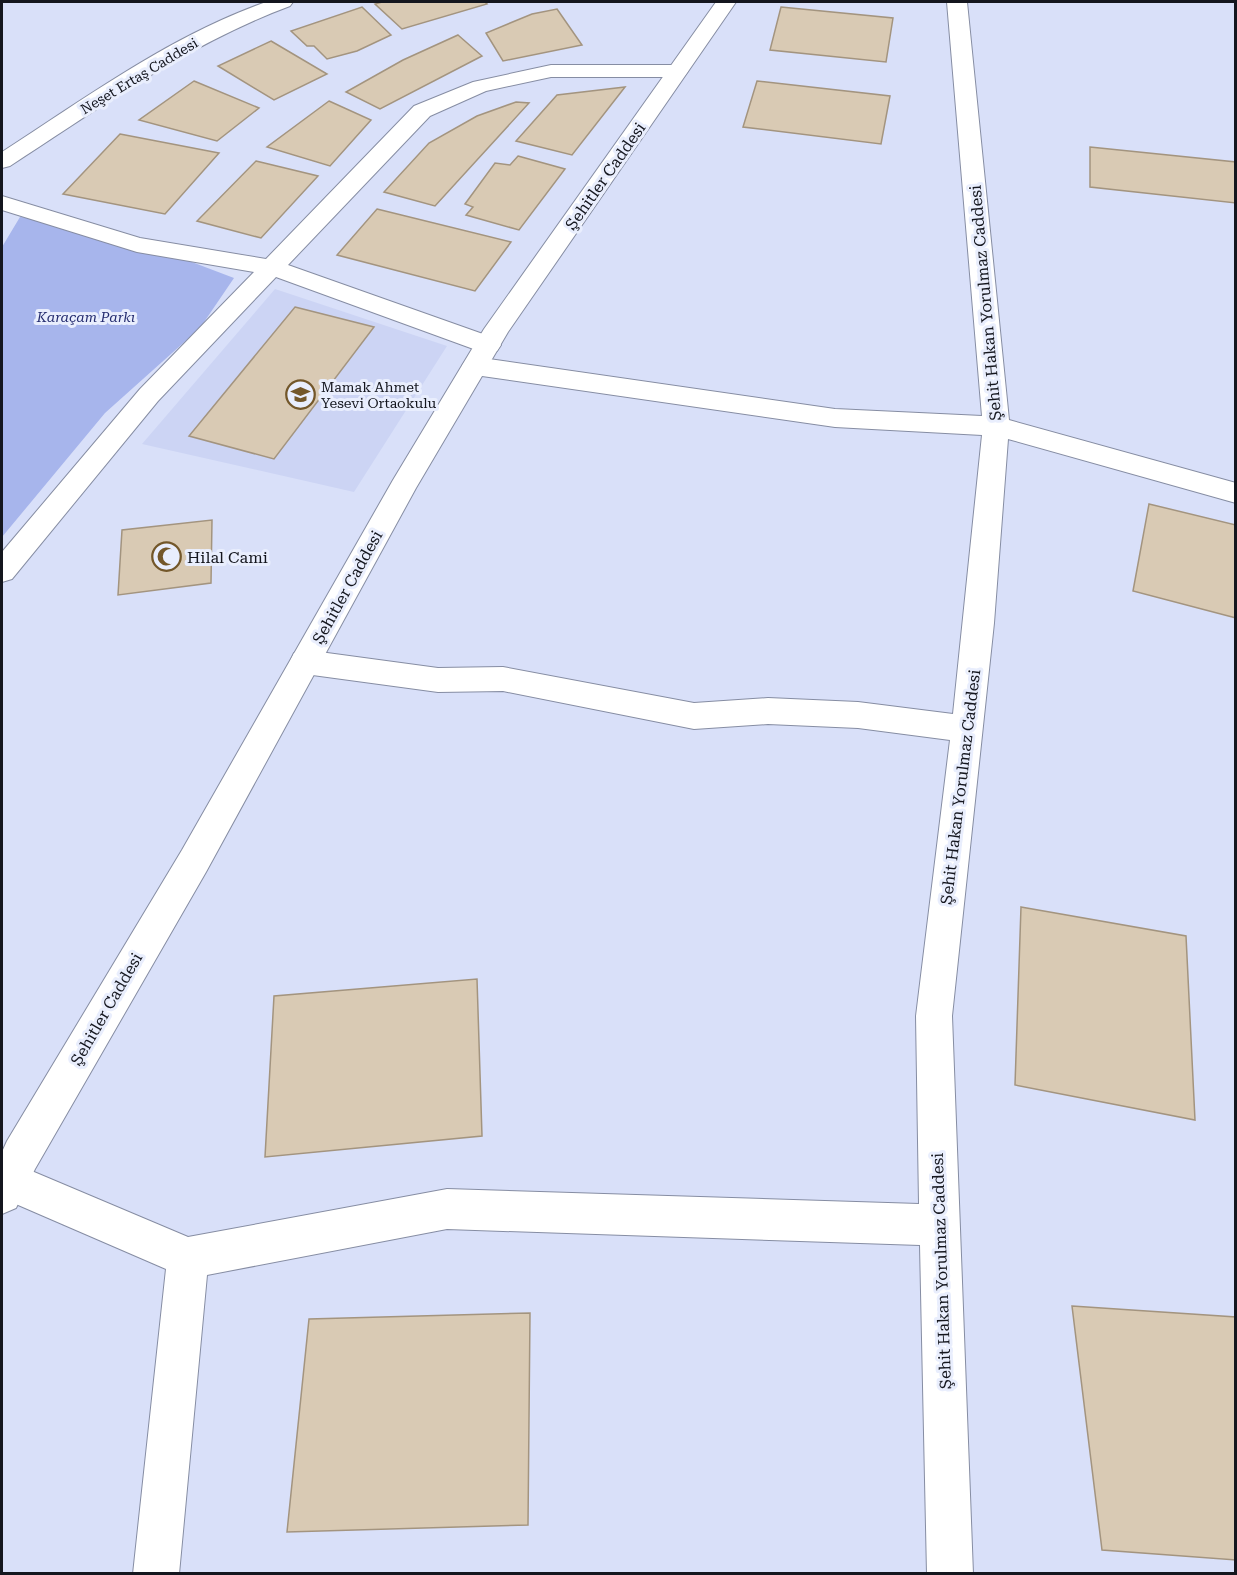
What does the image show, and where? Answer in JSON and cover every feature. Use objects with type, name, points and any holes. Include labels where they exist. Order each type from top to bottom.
[{"type":"street","name":"Neşet Ertaş Caddesi","points":[[2,161],[166,57],[252,11],[283,2]]},
{"type":"street","name":"Şehitler Caddesi","points":[[5,1188],[194,861],[403,488],[482,356],[726,2]]},
{"type":"street","name":"Şehit Hakan Yorulmaz Caddesi","points":[[950,1574],[934,1016],[967,729],[996,426],[957,2]]},
{"type":"street","points":[[2,571],[149,395],[422,111],[480,86],[551,71],[678,71]]},
{"type":"street","points":[[2,203],[137,245],[270,267],[482,356],[835,417],[996,426],[1236,493]]},
{"type":"street","points":[[305,662],[438,680],[503,679],[694,716],[768,711],[802,712],[858,715],[967,729]]},
{"type":"street","points":[[5,1188],[188,1258],[447,1209],[940,1225]]},
{"type":"street","points":[[156,1574],[188,1258]]},
{"type":"shaded area","name":"Mamak Ahmet Yesevi Ortaokulu","points":[[275,289],[447,346],[354,492],[142,444]]},
{"type":"green space","name":"Karaçam Parkı","points":[[20,217],[46,220],[100,232],[156,249],[234,278],[200,328],[105,413],[2,537],[2,247]]},
{"type":"building","points":[[382,2],[485,2],[487,4],[402,29],[375,4]]},
{"type":"building","points":[[362,7],[391,35],[357,51],[327,59],[314,46],[307,46],[291,31]]},
{"type":"building","points":[[781,7],[893,18],[886,62],[770,50]]},
{"type":"building","points":[[557,9],[582,45],[503,61],[486,33],[532,14]]},
{"type":"building","points":[[458,35],[482,56],[380,109],[346,92],[403,60]]},
{"type":"building","points":[[271,41],[327,74],[274,100],[218,66]]},
{"type":"building","points":[[194,81],[259,108],[217,141],[139,120]]},
{"type":"building","points":[[757,81],[890,96],[881,144],[743,127]]},
{"type":"building","points":[[625,87],[572,155],[516,141],[557,95]]},
{"type":"building","points":[[329,101],[371,120],[330,166],[267,147]]},
{"type":"building","points":[[516,102],[529,103],[435,206],[384,192],[429,143],[477,116]]},
{"type":"building","points":[[120,134],[219,153],[165,214],[63,194]]},
{"type":"building","points":[[1090,147],[1236,162],[1236,203],[1090,187]]},
{"type":"building","points":[[518,156],[565,169],[519,230],[466,215],[473,207],[465,204],[495,163],[510,165]]},
{"type":"building","points":[[256,161],[318,176],[261,238],[197,221]]},
{"type":"building","points":[[377,209],[511,242],[475,291],[337,255]]},
{"type":"building","points":[[295,307],[374,327],[274,459],[189,436]]},
{"type":"building","points":[[1149,504],[1236,525],[1236,618],[1133,591]]},
{"type":"building","name":"Hilal Cami","points":[[212,520],[211,583],[118,595],[122,530]]},
{"type":"building","points":[[1021,907],[1186,936],[1195,1120],[1015,1085]]},
{"type":"building","points":[[477,979],[482,1136],[265,1157],[274,996]]},
{"type":"building","points":[[1072,1306],[1236,1317],[1236,1560],[1102,1550]]},
{"type":"building","points":[[530,1313],[528,1525],[287,1532],[309,1319]]},
{"type":"place","name":"Mamak Ahmet Yesevi Ortaokulu","points":[[300,395]]},
{"type":"place","name":"Hilal Cami","points":[[166,557]]}]
